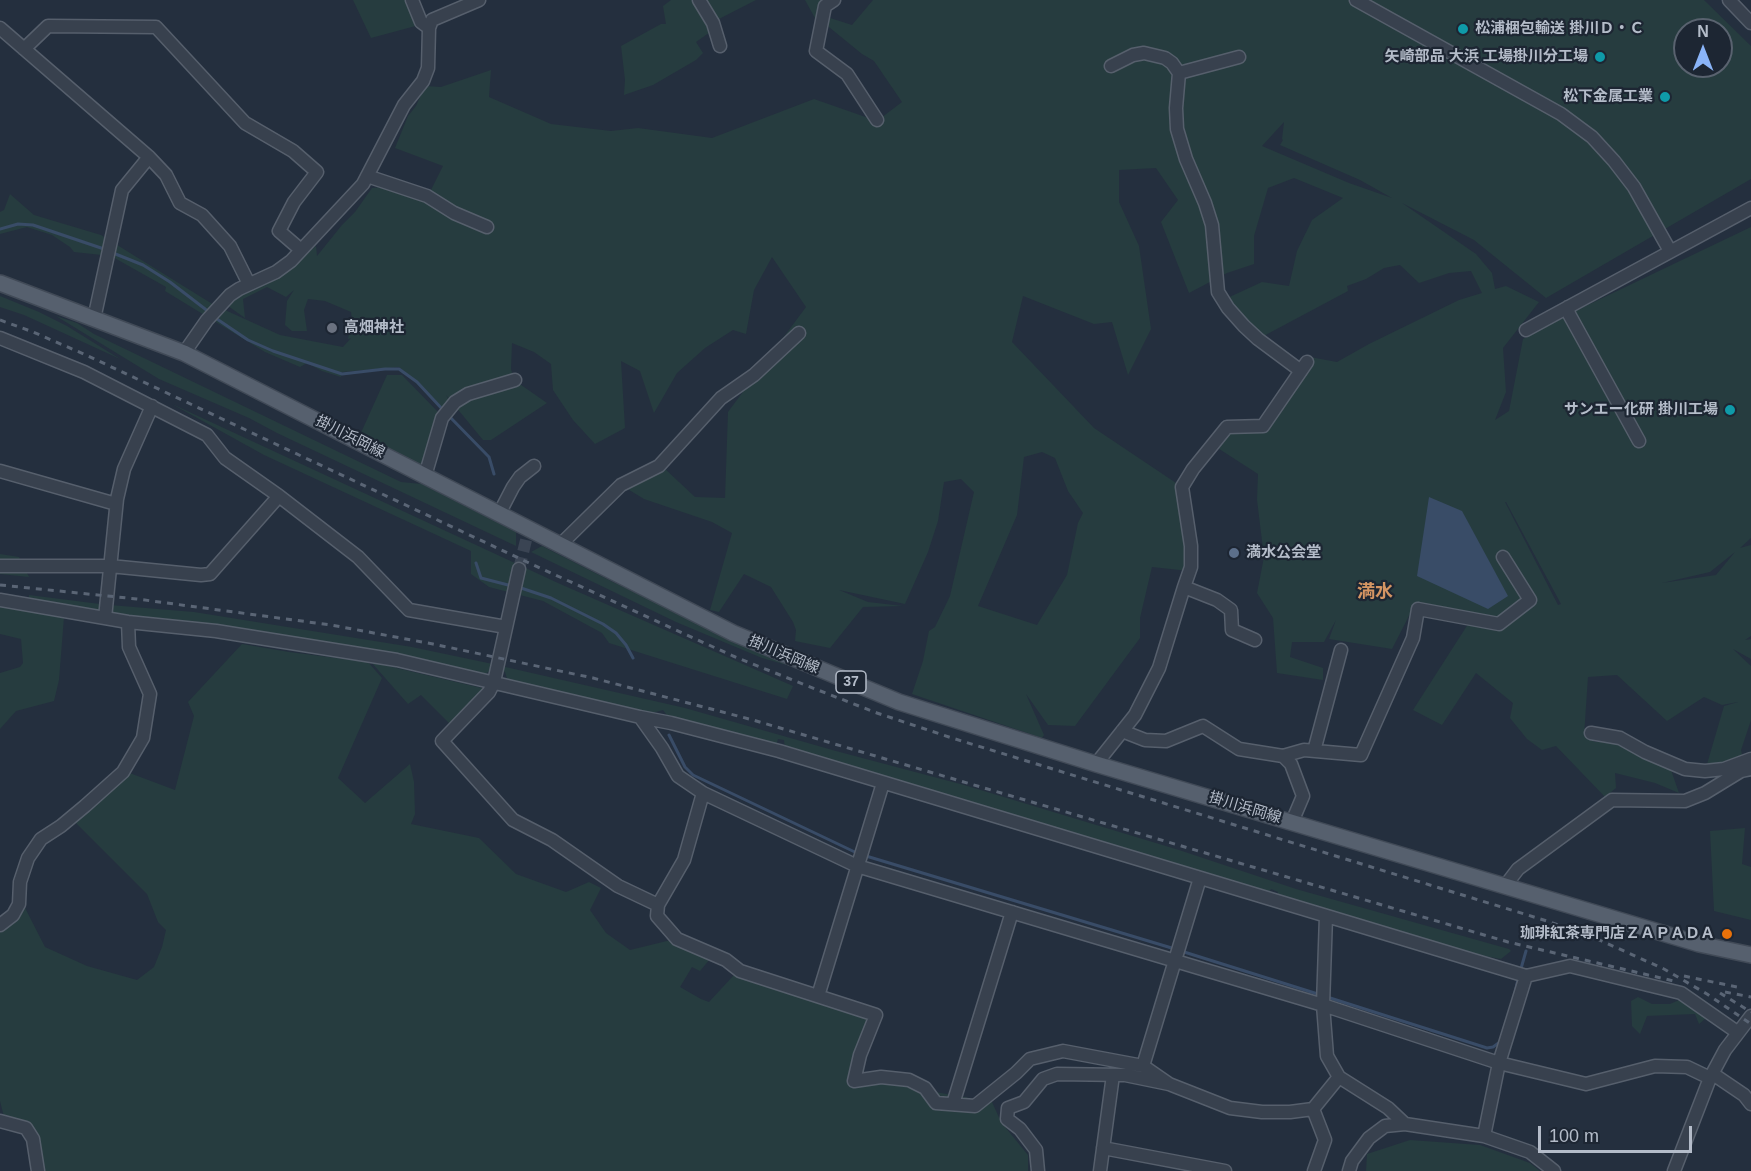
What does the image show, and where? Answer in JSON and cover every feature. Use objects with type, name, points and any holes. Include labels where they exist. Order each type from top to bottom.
[{"type":"main road","name":"掛川浜岡線","points":[[0,283],[184,352],[499,514],[528,533],[560,545],[733,633],[899,702],[1096,764],[1699,944],[1751,955]]},
{"type":"street","points":[[412,0],[421,22],[429,28]]},
{"type":"street","points":[[184,352],[207,320],[230,295],[276,272],[301,250],[363,184],[404,105],[423,81],[428,68],[429,28],[432,20],[479,0]]},
{"type":"street","points":[[699,0],[713,23],[720,45]]},
{"type":"street","points":[[834,0],[825,6],[816,51],[847,74],[877,120]]},
{"type":"street","points":[[1356,0],[1561,114],[1592,137],[1634,187],[1670,251]]},
{"type":"street","points":[[1729,0],[1751,23]]},
{"type":"street","points":[[24,49],[48,26],[156,27],[245,123],[293,151],[317,172],[294,202],[279,231],[301,250]]},
{"type":"street","points":[[0,28],[149,157],[166,175],[180,203],[202,215],[230,246],[249,284]]},
{"type":"street","points":[[1096,764],[1135,715],[1159,668],[1191,567],[1191,546],[1182,487],[1193,469],[1227,427],[1263,426],[1304,366],[1258,339],[1244,327],[1228,308],[1218,291],[1212,225],[1186,159],[1177,129],[1179,74],[1172,63],[1165,57],[1137,54],[1111,66]]},
{"type":"street","points":[[1179,74],[1239,57]]},
{"type":"street","points":[[94,319],[122,190],[149,157]]},
{"type":"street","points":[[367,176],[427,196],[454,213],[487,227]]},
{"type":"street","points":[[1526,330],[1751,208]]},
{"type":"street","points":[[1568,307],[1569,314],[1639,441]]},
{"type":"street","points":[[560,545],[621,485],[659,466],[721,398],[754,375],[799,333]]},
{"type":"street","points":[[0,338],[84,372],[207,435],[225,458],[358,557],[409,610],[506,627]]},
{"type":"street","points":[[425,476],[446,412],[455,402],[468,394],[515,380]]},
{"type":"street","points":[[105,618],[116,504],[124,469],[152,406]]},
{"type":"street","points":[[499,514],[520,477],[534,466]]},
{"type":"street","points":[[0,471],[116,504]]},
{"type":"street","points":[[0,566],[110,566],[210,574],[279,496]]},
{"type":"street","points":[[1122,731],[1145,740],[1166,741],[1203,726],[1239,749],[1283,756],[1304,750],[1361,755],[1413,638],[1418,609],[1499,624],[1530,600],[1503,556]]},
{"type":"street","points":[[517,574],[494,682],[489,692],[442,741],[513,820],[552,840],[618,886],[658,905]]},
{"type":"street","points":[[1184,587],[1217,600],[1231,610],[1232,630],[1255,640]]},
{"type":"street","points":[[0,600],[128,622],[216,631],[397,660],[645,719],[671,723],[779,751],[1510,972],[1526,976],[1570,966],[1681,993],[1737,1032]]},
{"type":"street","points":[[0,925],[13,915],[19,904],[20,882],[28,858],[41,839],[61,826],[123,772],[142,738],[150,694],[129,647],[128,622]]},
{"type":"street","points":[[1314,751],[1341,650]]},
{"type":"street","points":[[645,719],[678,776],[703,793],[857,866],[1323,1005],[1499,1063],[1586,1084],[1655,1066],[1687,1066],[1711,1076],[1744,1095],[1751,1104]]},
{"type":"street","points":[[1592,733],[1620,738],[1645,752],[1685,769],[1705,771],[1724,769],[1751,759]]},
{"type":"street","points":[[1283,756],[1291,764],[1303,796],[1292,822]]},
{"type":"street","points":[[1504,886],[1518,869],[1612,800],[1685,801],[1705,793],[1741,771],[1751,769]]},
{"type":"street","points":[[818,996],[883,783]]},
{"type":"street","points":[[703,793],[684,860],[658,905],[657,916],[677,939],[726,960],[740,971],[876,1015],[860,1055],[854,1081],[881,1077],[909,1080],[925,1088],[936,1103],[975,1106],[1030,1059],[1063,1052],[1143,1066],[1169,1084]]},
{"type":"street","points":[[1143,1066],[1200,878]]},
{"type":"street","points":[[953,1104],[1012,912]]},
{"type":"street","points":[[1326,916],[1323,1005],[1327,1056],[1339,1077],[1388,1107],[1405,1124]]},
{"type":"street","points":[[1484,1136],[1499,1063],[1526,976]]},
{"type":"street","points":[[1674,1171],[1711,1076],[1737,1032],[1751,1016]]},
{"type":"street","points":[[1038,1171],[1036,1150],[1020,1130],[1007,1119],[1008,1108],[1024,1102],[1043,1078],[1057,1074],[1113,1075],[1169,1084],[1230,1108],[1262,1112],[1290,1112],[1313,1109],[1339,1077]]},
{"type":"street","points":[[1100,1171],[1113,1075]]},
{"type":"street","points":[[1313,1109],[1325,1140],[1314,1171]]},
{"type":"street","points":[[0,1121],[26,1128],[33,1139],[38,1171]]},
{"type":"street","points":[[1349,1171],[1369,1138],[1385,1126],[1405,1124],[1484,1136],[1530,1152],[1554,1171]]},
{"type":"street","points":[[1103,1148],[1225,1171]]},
{"type":"green space","points":[[353,0],[412,0],[423,24],[371,38]]},
{"type":"green space","points":[[671,0],[695,0],[713,30],[696,42],[703,53],[696,60],[653,85],[624,95],[625,80],[621,46],[661,24],[666,24],[663,6]]},
{"type":"green space","points":[[706,0],[756,0],[717,20]]},
{"type":"green space","points":[[805,0],[834,0],[825,6],[816,20]]},
{"type":"green space","points":[[873,0],[1704,0],[1722,18],[1673,18],[1673,78],[1733,78],[1733,28],[1751,46],[1751,179],[1546,298],[1474,240],[1402,203],[1476,254],[1492,273],[1495,289],[1506,286],[1539,302],[1503,348],[1506,392],[1495,420],[1509,411],[1523,339],[1569,314],[1751,227],[1751,538],[1740,548],[1751,545],[1751,636],[1745,640],[1751,639],[1751,659],[1733,649],[1751,666],[1751,720],[1741,750],[1743,760],[1705,771],[1724,706],[1738,702],[1722,705],[1704,697],[1667,721],[1617,675],[1588,677],[1584,736],[1595,742],[1613,740],[1671,770],[1679,793],[1655,783],[1615,773],[1616,788],[1605,797],[1556,746],[1542,750],[1527,739],[1510,718],[1513,703],[1476,673],[1442,725],[1413,710],[1470,621],[1414,606],[1392,649],[1329,639],[1336,620],[1324,642],[1292,642],[1290,657],[1323,668],[1323,680],[1277,673],[1273,618],[1257,593],[1264,557],[1257,500],[1258,474],[1213,445],[1227,427],[1264,426],[1310,357],[1337,362],[1459,300],[1482,293],[1471,271],[1449,273],[1419,283],[1400,265],[1384,268],[1366,279],[1347,286],[1348,291],[1258,339],[1223,300],[1262,282],[1289,286],[1297,251],[1312,220],[1343,198],[1294,178],[1268,188],[1254,236],[1254,264],[1227,273],[1189,293],[1161,222],[1178,200],[1156,168],[1119,170],[1119,202],[1139,246],[1151,329],[1128,375],[1112,322],[1094,324],[1023,296],[1012,342],[1094,428],[1182,487],[1189,571],[1152,567],[1140,618],[1140,638],[1075,726],[1048,725],[1026,694],[1044,735],[1042,738],[912,694],[923,661],[929,631],[935,627],[950,596],[974,492],[961,479],[944,482],[938,521],[928,552],[905,604],[839,590],[868,602],[903,606],[863,607],[830,648],[795,641],[796,630],[793,622],[771,587],[744,574],[719,612],[710,610],[732,533],[712,522],[644,499],[621,485],[664,468],[695,497],[725,498],[728,412],[806,307],[772,257],[754,290],[746,334],[733,330],[705,348],[677,373],[654,413],[640,371],[621,361],[625,428],[595,444],[573,420],[553,390],[551,364],[534,352],[512,343],[511,369],[514,380],[547,403],[491,440],[483,440],[446,395],[451,404],[445,410],[399,367],[342,372],[341,377],[307,363],[300,367],[265,352],[165,291],[166,287],[111,256],[74,252],[52,235],[27,227],[0,234],[0,212],[4,210],[10,194],[34,215],[101,235],[214,305],[280,335],[343,347],[351,338],[348,339],[352,320],[351,312],[325,301],[308,299],[304,310],[307,331],[292,331],[285,325],[287,301],[294,290],[286,297],[267,287],[243,299],[245,318],[228,306],[240,296],[287,272],[316,246],[317,256],[355,212],[372,188],[410,184],[430,192],[443,166],[395,148],[408,116],[416,106],[425,86],[441,87],[491,70],[489,97],[551,124],[611,131],[638,128],[712,138],[814,99],[877,121],[902,102],[874,61],[824,23],[827,17],[852,25]],"holes":[[[1284,122],[1283,140],[1280,145],[1360,180],[1392,198],[1349,183],[1262,146]],[[1042,452],[1055,458],[1068,491],[1083,513],[1078,523],[1067,575],[1037,625],[978,606],[1017,515],[1024,457]],[[1505,502],[1561,604],[1558,605]],[[1735,552],[1716,575],[1662,583],[1710,572]]]},
{"type":"green space","points":[[0,296],[67,326],[120,359],[24,315],[0,307]]},
{"type":"green space","points":[[56,316],[77,323],[94,334],[401,482],[422,484],[516,532],[516,546],[249,418],[159,379]]},
{"type":"green space","points":[[387,375],[402,375],[439,413],[422,469],[360,435]]},
{"type":"green space","points":[[172,404],[558,583],[793,686],[787,699],[609,643],[602,633],[543,601],[489,587],[471,574],[471,551],[264,455]]},
{"type":"green space","points":[[542,546],[790,666],[762,658],[676,622],[531,552]]},
{"type":"green space","points":[[0,554],[19,557],[29,577],[0,574]]},
{"type":"green space","points":[[29,595],[100,604],[100,610],[95,612],[29,599]]},
{"type":"green space","points":[[0,605],[64,617],[59,680],[54,701],[16,711],[0,729],[0,673],[20,667],[23,663],[21,639],[0,634]]},
{"type":"green space","points":[[110,605],[194,612],[412,647],[685,708],[964,785],[1179,850],[1296,889],[1511,951],[1501,959],[1462,952],[1277,897],[1278,892],[1271,889],[1268,895],[785,749],[784,740],[778,739],[776,746],[669,718],[663,710],[645,715],[507,679],[505,672],[492,669],[484,675],[419,658],[113,614]]},
{"type":"green space","points":[[242,644],[368,662],[382,678],[338,778],[365,803],[410,764],[414,782],[415,814],[411,824],[479,838],[516,874],[566,892],[589,882],[601,888],[590,910],[606,933],[630,950],[671,940],[710,959],[700,971],[692,967],[680,987],[701,999],[709,1002],[734,975],[869,1018],[851,1082],[890,1084],[992,1102],[1001,1122],[1028,1155],[1028,1171],[38,1171],[26,1128],[5,1121],[0,1101],[0,925],[22,902],[45,947],[87,966],[137,980],[154,967],[166,930],[158,922],[147,894],[73,820],[127,772],[175,790],[194,716],[188,702]]},
{"type":"green space","points":[[371,662],[486,689],[452,726],[421,695],[408,704]]},
{"type":"green space","points":[[1745,828],[1742,864],[1751,867],[1751,920],[1714,911],[1710,831]]},
{"type":"green space","points":[[1638,997],[1652,1004],[1670,1004],[1679,1000],[1706,1018],[1699,1024],[1695,1014],[1647,1016],[1640,1034],[1632,1026],[1631,1001]]},
{"type":"green space","points":[[1410,1140],[1480,1145],[1530,1163],[1540,1171],[1366,1171],[1367,1154]]},
{"type":"water","points":[[1429,497],[1462,511],[1508,596],[1488,609],[1417,576]]},
{"type":"waterway","points":[[0,229],[18,224],[33,225],[104,249]]},
{"type":"waterway","points":[[113,253],[143,265],[170,282],[209,312]]},
{"type":"waterway","points":[[214,317],[248,340],[273,351],[342,374],[399,369],[417,382],[444,411]]},
{"type":"waterway","points":[[448,415],[489,457],[494,474]]},
{"type":"waterway","points":[[476,563],[481,578],[512,586]]},
{"type":"waterway","points":[[518,587],[551,598],[603,624],[616,633],[633,658]]},
{"type":"waterway","points":[[669,735],[685,767],[693,775],[859,854]]},
{"type":"waterway","points":[[866,856],[1175,949]]},
{"type":"waterway","points":[[1181,951],[1321,995]]},
{"type":"waterway","points":[[1520,972],[1526,951]]},
{"type":"waterway","points":[[1515,993],[1518,979]]},
{"type":"waterway","points":[[1327,997],[1487,1048],[1500,1042]]},
{"type":"tunnel","points":[[519,569],[527,536]]},
{"type":"railway","points":[[0,320],[86,355],[527,562],[733,656],[805,685],[877,713],[952,738],[1547,921],[1595,938],[1664,969],[1707,994],[1751,1024]]},
{"type":"railway","points":[[0,585],[137,599],[331,625],[593,678],[753,720],[1508,942],[1678,982]]},
{"type":"railway","points":[[1684,976],[1737,987]]},
{"type":"railway","points":[[1725,992],[1751,997]]},
{"type":"railway","points":[[1720,993],[1751,1012]]},
{"type":"place","name":"松浦梱包輸送 掛川Ｄ・Ｃ","points":[[1463,29]]},
{"type":"place","name":"矢崎部品 大浜 工場掛川分工場","points":[[1600,57]]},
{"type":"place","name":"松下金属工業","points":[[1665,97]]},
{"type":"place","name":"高畑神社","points":[[332,328]]},
{"type":"place","name":"サンエー化研 掛川工場","points":[[1730,410]]},
{"type":"place","name":"満水公会堂","points":[[1234,553]]},
{"type":"place","name":"珈琲紅茶専門店ＺＡＰＡＤＡ","points":[[1727,934]]},
{"type":"district","name":"満水","points":[[1375,592]]}]
